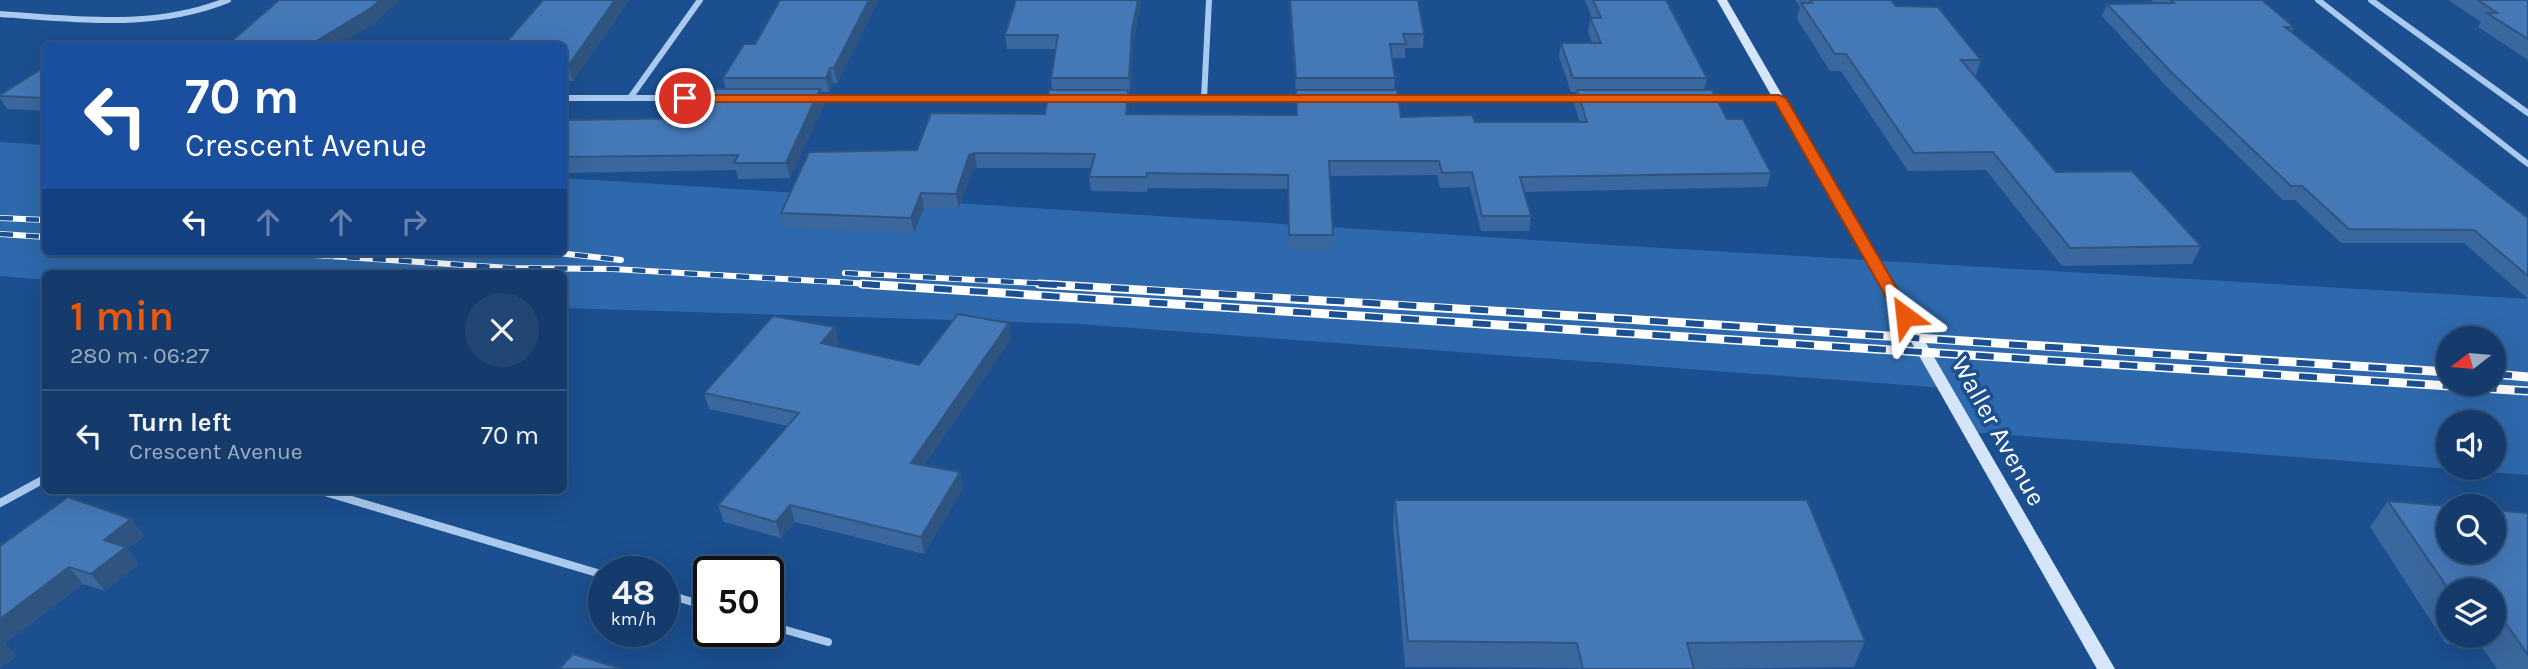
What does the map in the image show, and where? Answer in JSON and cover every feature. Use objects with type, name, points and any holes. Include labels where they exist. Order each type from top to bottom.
[{"type":"main road","name":"Waller Avenue","points":[[1722,0],[2106,669]]},
{"type":"street","points":[[0,14],[142,22],[195,13],[228,0]]},
{"type":"street","points":[[630,98],[700,0]]},
{"type":"street","points":[[1203,99],[1209,0]]},
{"type":"street","points":[[2318,0],[2528,164]]},
{"type":"street","points":[[2371,0],[2528,113]]},
{"type":"street","points":[[567,98],[728,98]]},
{"type":"street","points":[[812,98],[1064,98]]},
{"type":"street","points":[[1106,98],[1315,98]]},
{"type":"street","points":[[1385,98],[1594,98]]},
{"type":"street","points":[[1706,98],[1779,98]]},
{"type":"street","points":[[0,503],[42,480]]},
{"type":"street","points":[[331,494],[588,570]]},
{"type":"street","points":[[784,630],[828,642]]},
{"type":"shaded area","points":[[0,142],[42,145],[42,256],[567,256],[567,178],[1611,245],[2528,299],[2528,475],[2506,473],[2506,410],[2436,410],[2436,468],[1970,432],[1946,388],[1079,324],[567,308],[567,270],[42,270],[42,280],[0,276]]},
{"type":"building","points":[[279,0],[380,0],[315,42],[231,42]]},
{"type":"building","points":[[543,0],[615,0],[568,66],[567,42],[506,42]]},
{"type":"building","points":[[780,0],[869,0],[834,68],[830,68],[826,78],[723,78],[744,44],[755,44]]},
{"type":"building","points":[[1016,0],[1138,0],[1132,30],[1129,78],[1051,78],[1058,35],[1005,35]]},
{"type":"building","points":[[1290,0],[1418,0],[1424,34],[1403,34],[1406,44],[1390,44],[1395,78],[1296,78]]},
{"type":"building","points":[[1593,0],[1666,0],[1707,78],[1573,78],[1561,43],[1601,43],[1590,18],[1601,18]]},
{"type":"building","points":[[1810,0],[1891,0],[1896,6],[1938,7],[1981,60],[1961,60],[2056,172],[2132,171],[2201,246],[2070,248],[1993,152],[1914,153],[1846,54],[1835,54],[1801,3],[1812,3]]},
{"type":"building","points":[[2170,0],[2262,0],[2294,27],[2285,27],[2528,218],[2528,276],[2474,230],[2349,229],[2302,186],[2291,186],[2172,73],[2107,4],[2174,3]]},
{"type":"building","points":[[2478,0],[2528,0],[2528,39],[2487,13],[2497,13]]},
{"type":"building","points":[[42,69],[42,98],[0,95]]},
{"type":"building","points":[[716,89],[820,89],[786,163],[734,163],[738,155],[567,157],[567,120],[698,118]]},
{"type":"building","points":[[1049,90],[1128,90],[1126,114],[1297,115],[1296,90],[1397,90],[1401,117],[1472,115],[1475,122],[1587,122],[1577,90],[1712,90],[1727,119],[1743,119],[1771,173],[1520,177],[1531,216],[1482,216],[1472,172],[1442,173],[1439,161],[1329,161],[1333,235],[1289,235],[1288,175],[1147,173],[1146,177],[1089,177],[1095,154],[975,153],[969,155],[956,194],[921,193],[911,218],[781,213],[809,152],[917,150],[931,113],[1045,114]]},
{"type":"building","points":[[958,314],[1009,323],[911,463],[960,472],[921,537],[790,505],[776,522],[718,505],[799,413],[704,393],[773,316],[835,327],[821,343],[919,365]]},
{"type":"building","points":[[68,497],[131,519],[104,540],[126,547],[91,574],[69,567],[0,619],[0,546]]},
{"type":"building","points":[[1395,500],[1807,500],[1865,641],[1687,643],[1694,669],[1583,669],[1577,643],[1408,641]]},
{"type":"building","points":[[2388,501],[2436,505],[2436,564],[2506,564],[2506,511],[2528,513],[2528,655],[2506,624],[2506,578],[2441,578]]},
{"type":"building","points":[[573,654],[622,669],[559,669]]},
{"type":"railway","points":[[0,218],[42,220]]},
{"type":"railway","points":[[0,234],[42,237]]},
{"type":"railway","points":[[567,254],[621,260]]},
{"type":"railway","points":[[329,256],[510,268],[613,269],[889,285]]},
{"type":"railway","points":[[845,273],[1071,285]]},
{"type":"railway","points":[[862,284],[2528,391]]},
{"type":"railway","points":[[1039,284],[2436,371]]},
{"type":"railway","points":[[2506,375],[2528,377]]},
{"type":"route","points":[[685,98],[1779,98],[1905,316]]}]
